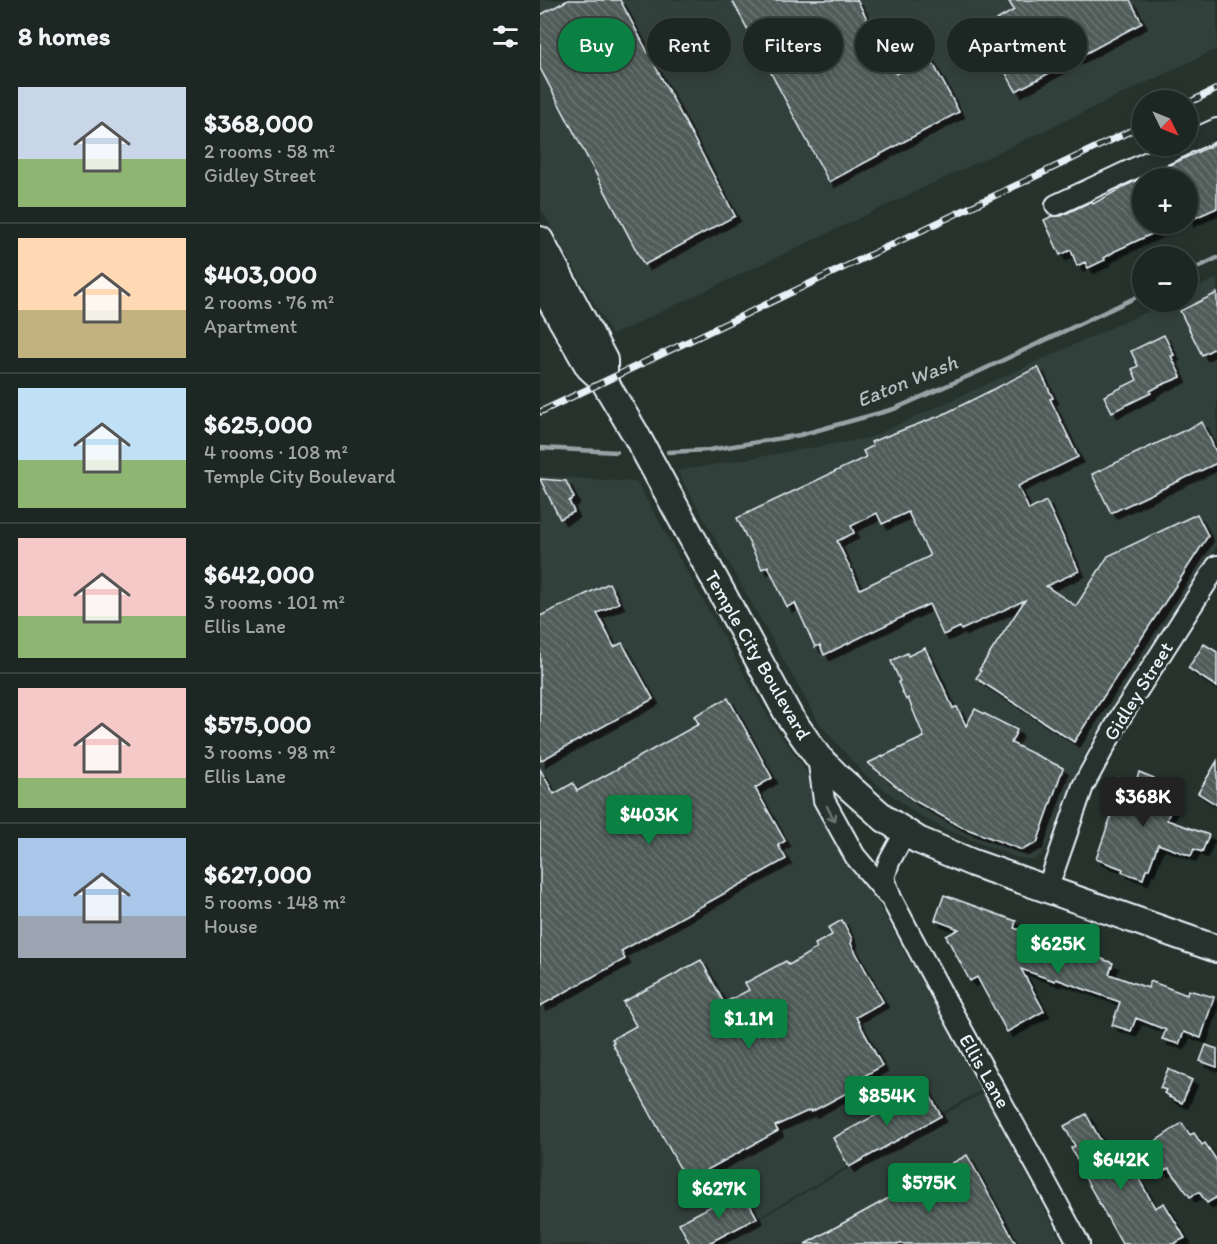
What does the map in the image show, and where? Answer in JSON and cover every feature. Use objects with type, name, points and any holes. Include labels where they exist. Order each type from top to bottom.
[{"type":"main road","name":"Temple City Boulevard","points":[[540,240],[604,360],[604,381]]},
{"type":"main road","name":"Temple City Boulevard","points":[[540,282],[589,367],[604,381],[634,433],[789,716],[818,757],[849,788],[885,819],[918,840],[1047,890],[1217,949]]},
{"type":"street","points":[[1198,138],[1217,129]]},
{"type":"street","points":[[1056,205],[1161,156]]},
{"type":"street","name":"Gidley Street","points":[[1047,890],[1083,786],[1121,716],[1217,566]]},
{"type":"street","name":"Ellis Lane","points":[[818,757],[824,800],[855,856],[891,898]]},
{"type":"street","name":"Ellis Lane","points":[[906,831],[889,862],[884,878],[891,898],[955,1020],[1006,1107],[1079,1244]]},
{"type":"shaded area","points":[[540,0],[1217,0],[1217,49],[612,335],[540,207]]},
{"type":"shaded area","points":[[1217,278],[1217,546],[1091,742],[1076,773],[1047,847],[1034,860],[1018,858],[942,828],[914,812],[864,774],[819,723],[677,471],[869,438],[1146,312],[1198,312],[1198,287]]},
{"type":"shaded area","points":[[540,476],[637,482],[771,722],[800,762],[981,1090],[711,1244],[540,1244]]},
{"type":"shaded area","points":[[983,1093],[1063,1244],[714,1244]]},
{"type":"building","points":[[568,0],[620,0],[630,18],[558,18],[558,72],[635,72],[635,28],[647,51],[647,72],[658,72],[735,216],[644,265],[540,68],[540,15]]},
{"type":"building","points":[[732,0],[857,0],[866,18],[855,18],[855,72],[895,72],[896,74],[900,72],[935,72],[935,67],[959,112],[829,182],[770,72],[843,72],[843,18],[743,18],[743,21]]},
{"type":"building","points":[[1008,0],[1130,0],[1142,23],[1087,53],[1087,18],[1000,18],[1014,10]]},
{"type":"building","points":[[1005,72],[1051,72],[1016,91]]},
{"type":"building","points":[[1217,143],[1217,208],[1198,217],[1198,168],[1164,168],[1189,156],[1198,156],[1198,152]]},
{"type":"building","points":[[1132,183],[1132,234],[1152,234],[1115,251],[1104,258],[1105,260],[1088,268],[1085,262],[1077,266],[1071,250],[1060,255],[1044,220],[1052,216],[1061,216],[1092,201],[1093,204]]},
{"type":"building","points":[[1217,293],[1217,347],[1202,355],[1180,312],[1198,312],[1198,302]]},
{"type":"building","points":[[1164,335],[1181,377],[1159,386],[1150,391],[1151,393],[1112,412],[1104,396],[1137,380],[1132,369],[1138,366],[1131,351]]},
{"type":"building","points":[[1038,367],[1053,398],[1050,399],[1078,457],[1018,486],[1029,510],[1046,501],[1079,571],[1046,586],[1076,606],[1108,556],[1197,514],[1208,536],[1074,742],[976,678],[1025,600],[961,630],[960,627],[943,635],[929,604],[824,655],[820,645],[815,647],[795,603],[787,607],[768,566],[762,569],[737,518],[866,457],[863,451],[873,446],[871,442],[942,415]],"holes":[[[908,512],[930,556],[860,589],[837,541],[854,533],[851,526],[877,513],[882,524]]]},
{"type":"building","points":[[1202,422],[1217,454],[1217,463],[1111,513],[1092,474]]},
{"type":"building","points":[[540,479],[566,481],[574,498],[569,501],[574,512],[560,519]]},
{"type":"building","points":[[609,583],[619,603],[597,613],[614,647],[622,643],[653,699],[540,761],[540,616]]},
{"type":"building","points":[[1204,644],[1217,652],[1217,687],[1188,668]]},
{"type":"building","points":[[925,648],[953,708],[957,707],[966,726],[975,709],[1017,730],[1011,743],[1063,768],[1037,843],[1022,850],[962,827],[913,800],[868,763],[924,737],[908,698],[906,700],[898,682],[900,681],[891,661]]},
{"type":"building","points":[[728,698],[772,778],[755,788],[785,841],[778,845],[786,859],[621,951],[625,959],[540,1006],[540,769],[554,794],[573,783],[577,791],[699,724],[694,716]]},
{"type":"building","points":[[1217,761],[1217,805],[1198,793]]},
{"type":"building","points":[[1139,772],[1154,778],[1150,789],[1167,795],[1165,800],[1173,803],[1167,820],[1209,835],[1202,852],[1194,849],[1191,856],[1158,844],[1143,879],[1096,859],[1112,813],[1105,811],[1118,778],[1135,784]]},
{"type":"building","points":[[944,895],[1016,921],[1014,928],[1048,940],[1045,948],[1081,960],[1082,957],[1090,960],[1091,955],[1113,963],[1109,974],[1148,988],[1150,981],[1187,995],[1188,990],[1214,997],[1201,1038],[1184,1032],[1179,1044],[1162,1039],[1166,1030],[1136,1018],[1131,1031],[1112,1025],[1120,1002],[1021,969],[1044,1011],[1007,1032],[977,977],[970,981],[946,936],[959,929],[935,920]]},
{"type":"building","points":[[842,920],[852,939],[851,944],[883,1002],[856,1017],[882,1066],[855,1081],[858,1087],[811,1112],[810,1110],[775,1126],[778,1131],[687,1181],[612,1043],[614,1042],[612,1039],[636,1026],[623,1002],[701,960],[724,1003],[749,990],[745,983],[786,961],[789,965],[817,948],[815,944],[832,935],[828,928]]},
{"type":"building","points":[[1206,1045],[1217,1049],[1217,1067],[1200,1061]]},
{"type":"building","points":[[1168,1069],[1192,1080],[1182,1103],[1169,1097],[1164,1093],[1166,1090],[1160,1088]]},
{"type":"building","points":[[926,1088],[941,1116],[849,1167],[833,1138]]},
{"type":"building","points":[[1086,1114],[1112,1161],[1125,1154],[1155,1208],[1164,1203],[1185,1238],[1173,1244],[1122,1244],[1084,1176],[1071,1148],[1075,1146],[1064,1126]]},
{"type":"building","points":[[1182,1123],[1190,1135],[1194,1133],[1202,1145],[1205,1143],[1217,1161],[1217,1197],[1207,1203],[1199,1192],[1190,1197],[1169,1168],[1163,1171],[1147,1147]]},
{"type":"building","points":[[967,1155],[1016,1244],[805,1244]]},
{"type":"building","points":[[742,1190],[757,1218],[707,1244],[690,1244],[679,1223]]},
{"type":"waterway","name":"Eaton Wash","points":[[1198,267],[1217,258]]},
{"type":"waterway","name":"Eaton Wash","points":[[668,452],[709,450],[800,435],[894,409],[1132,299]]},
{"type":"waterway","name":"Eaton Wash","points":[[540,448],[617,452]]},
{"type":"railway","points":[[1198,98],[1217,89]]},
{"type":"railway","points":[[540,412],[1132,130]]}]
